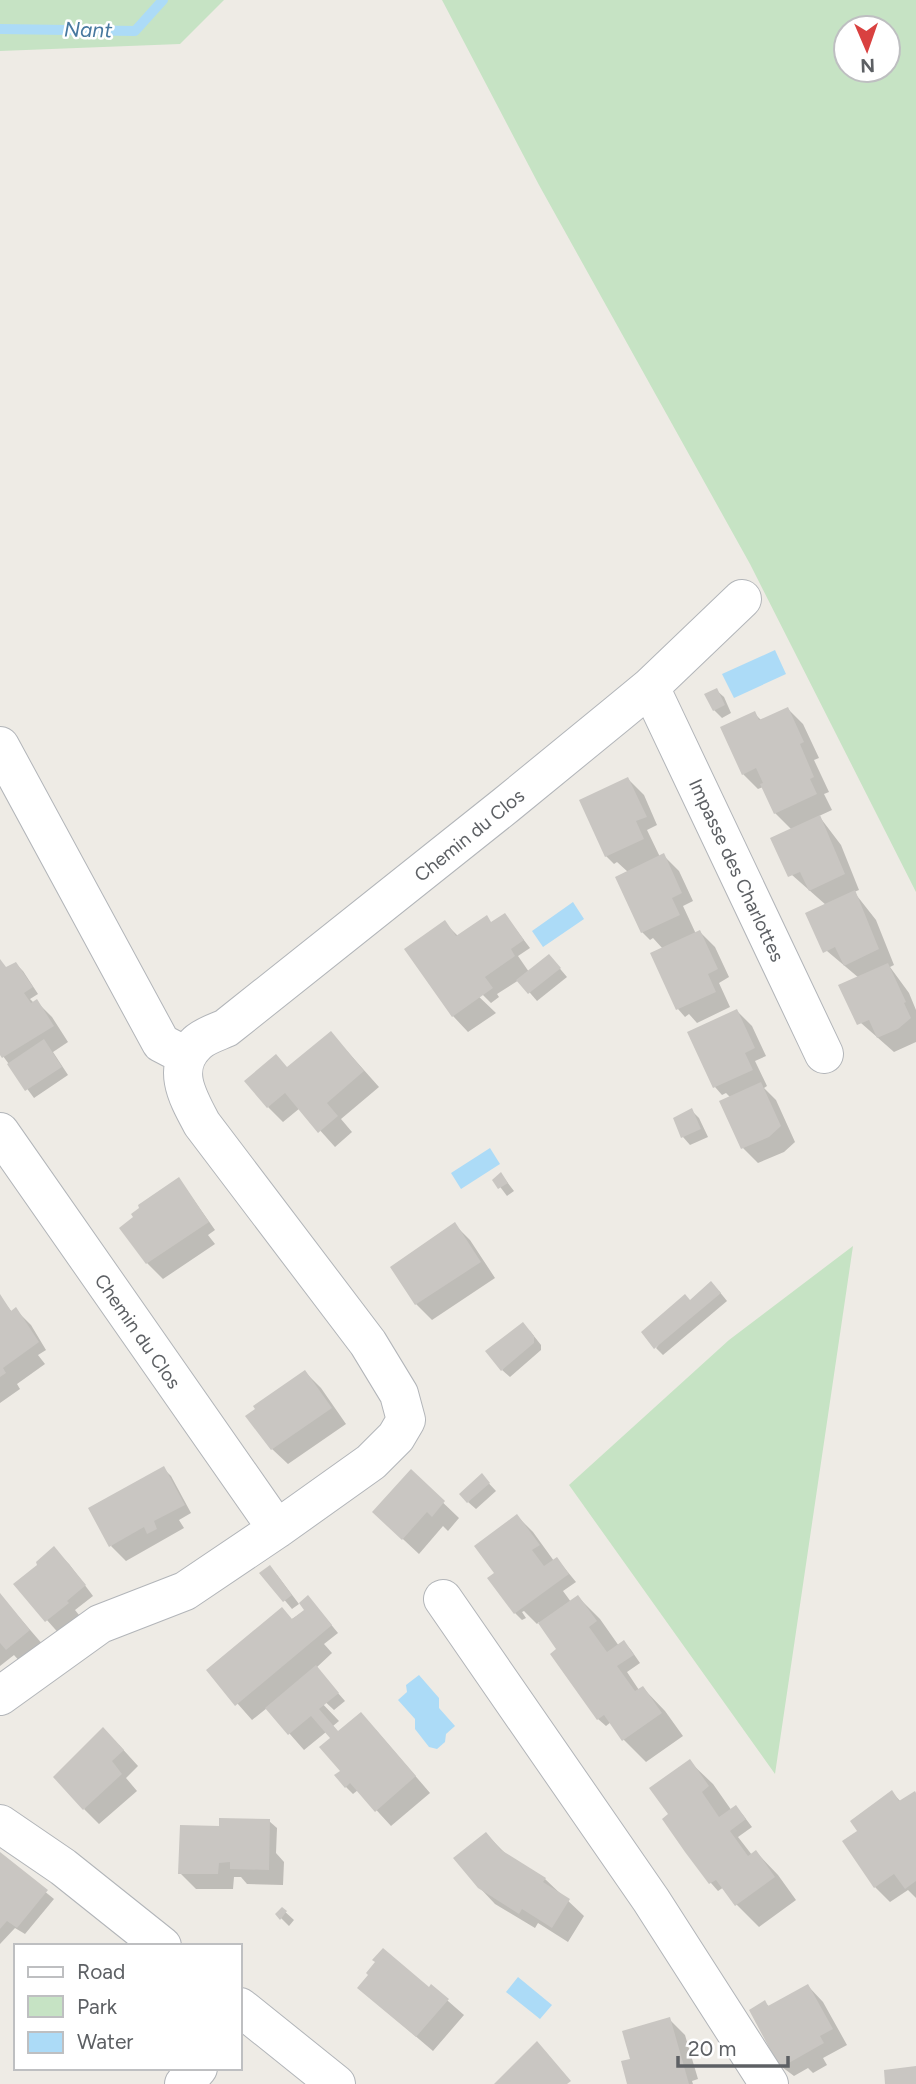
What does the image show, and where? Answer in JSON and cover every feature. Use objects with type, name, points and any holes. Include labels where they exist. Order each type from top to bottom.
[{"type":"street","name":"Chemin du Clos","points":[[186,1056],[198,1042],[226,1028],[314,959],[650,687],[742,599]]},
{"type":"street","name":"Impasse des Charlottes","points":[[650,687],[824,1054]]},
{"type":"street","points":[[0,746],[161,1043],[186,1056],[182,1073],[187,1096],[202,1124],[368,1343],[399,1394],[406,1420],[396,1437],[371,1462],[185,1591],[100,1624],[0,1696]]},
{"type":"street","name":"Chemin du Clos","points":[[0,1132],[276,1529]]},
{"type":"street","points":[[443,1599],[651,1900],[769,2084]]},
{"type":"street","points":[[0,1824],[63,1867],[159,1944]]},
{"type":"street","points":[[242,2014],[336,2084]]},
{"type":"street","points":[[184,2084],[196,2070]]},
{"type":"green space","points":[[0,0],[224,0],[180,44],[0,51]]},
{"type":"green space","points":[[442,0],[916,0],[916,892],[750,564],[539,185]]},
{"type":"green space","points":[[853,1246],[775,1774],[569,1485],[729,1340]]},
{"type":"water","points":[[775,650],[786,674],[734,698],[722,674]]},
{"type":"water","points":[[573,902],[584,919],[543,947],[532,931]]},
{"type":"water","points":[[490,1148],[500,1164],[461,1189],[451,1173]]},
{"type":"water","points":[[419,1675],[439,1698],[439,1708],[455,1726],[446,1734],[445,1742],[437,1749],[429,1747],[415,1729],[415,1719],[398,1700],[407,1692],[406,1685]]},
{"type":"water","points":[[518,1977],[552,2005],[540,2019],[506,1992]]},
{"type":"building","points":[[717,688],[725,705],[713,711],[704,694]]},
{"type":"building","points":[[788,707],[804,742],[800,744],[814,777],[810,779],[817,794],[774,814],[760,784],[763,783],[756,768],[742,775],[720,727],[755,711],[759,720]]},
{"type":"building","points":[[628,777],[647,817],[636,821],[644,839],[605,857],[579,800]]},
{"type":"building","points":[[820,815],[845,874],[809,891],[800,872],[788,877],[770,838]]},
{"type":"building","points":[[664,853],[682,893],[672,898],[680,915],[641,933],[615,877]]},
{"type":"building","points":[[855,890],[879,949],[844,966],[835,947],[823,953],[805,913]]},
{"type":"building","points":[[505,913],[524,940],[511,949],[515,956],[485,977],[493,988],[452,1017],[404,949],[445,920],[456,936],[487,915],[491,922]]},
{"type":"building","points":[[700,930],[718,969],[708,974],[716,992],[676,1010],[650,953]]},
{"type":"building","points":[[549,954],[561,968],[528,994],[516,980]]},
{"type":"building","points":[[0,959],[6,967],[16,962],[33,987],[24,993],[31,1003],[37,999],[54,1026],[2,1058],[0,1055]]},
{"type":"building","points":[[888,963],[911,1018],[898,1029],[877,1038],[869,1020],[857,1025],[838,985]]},
{"type":"building","points":[[737,1009],[755,1048],[745,1053],[753,1070],[713,1088],[687,1032]]},
{"type":"building","points":[[331,1031],[364,1071],[327,1103],[338,1116],[318,1133],[285,1093],[267,1108],[244,1081],[276,1054],[287,1067]]},
{"type":"building","points":[[44,1039],[62,1067],[25,1091],[7,1064]]},
{"type":"building","points":[[761,1082],[781,1126],[769,1137],[741,1149],[719,1101]]},
{"type":"building","points":[[692,1108],[701,1129],[681,1138],[673,1118]]},
{"type":"building","points":[[501,1172],[508,1183],[498,1189],[492,1180]]},
{"type":"building","points":[[179,1177],[209,1222],[146,1264],[119,1228],[133,1217],[131,1214],[139,1208],[138,1205]]},
{"type":"building","points":[[455,1222],[481,1262],[415,1305],[390,1267]]},
{"type":"building","points":[[711,1281],[721,1293],[654,1349],[641,1332],[685,1294],[690,1300]]},
{"type":"building","points":[[0,1294],[11,1311],[16,1307],[39,1342],[3,1368],[6,1373],[0,1377]]},
{"type":"building","points":[[523,1322],[534,1336],[534,1343],[501,1371],[485,1351]]},
{"type":"building","points":[[305,1370],[332,1408],[271,1450],[245,1416],[255,1409],[253,1406]]},
{"type":"building","points":[[164,1466],[185,1505],[154,1521],[157,1529],[147,1534],[144,1527],[109,1547],[88,1508]]},
{"type":"building","points":[[411,1469],[445,1501],[432,1517],[427,1512],[402,1540],[372,1512]]},
{"type":"building","points":[[482,1473],[490,1483],[467,1503],[459,1494]]},
{"type":"building","points":[[517,1514],[540,1545],[532,1550],[544,1566],[557,1557],[569,1574],[514,1614],[487,1578],[494,1573],[474,1546]]},
{"type":"building","points":[[54,1546],[86,1585],[45,1622],[13,1584],[37,1565],[36,1562]]},
{"type":"building","points":[[270,1565],[292,1595],[283,1602],[259,1573]]},
{"type":"building","points":[[0,1593],[30,1630],[6,1650],[0,1643]]},
{"type":"building","points":[[308,1595],[332,1625],[235,1706],[206,1670],[282,1607],[292,1619],[304,1610],[299,1603]]},
{"type":"building","points":[[578,1595],[597,1621],[589,1627],[607,1652],[624,1640],[634,1655],[617,1666],[635,1691],[643,1686],[662,1713],[622,1741],[604,1715],[597,1720],[550,1654],[556,1649],[538,1623]]},
{"type":"building","points":[[316,1665],[339,1693],[319,1709],[338,1731],[361,1712],[416,1776],[375,1812],[350,1783],[345,1788],[334,1775],[340,1771],[319,1747],[330,1738],[311,1716],[288,1735],[265,1708]]},
{"type":"building","points":[[103,1727],[124,1750],[112,1761],[122,1774],[83,1810],[53,1777]]},
{"type":"building","points":[[690,1759],[709,1786],[702,1792],[719,1817],[736,1805],[746,1819],[730,1831],[748,1856],[756,1850],[775,1877],[735,1906],[716,1880],[709,1884],[685,1852],[662,1819],[668,1814],[649,1788]]},
{"type":"building","points":[[892,1790],[899,1801],[915,1791],[916,1793],[916,1881],[905,1889],[894,1874],[874,1888],[842,1841],[857,1831],[850,1821]]},
{"type":"building","points":[[219,1818],[270,1819],[269,1870],[230,1869],[230,1862],[219,1863],[218,1874],[178,1874],[180,1825],[219,1826]]},
{"type":"building","points":[[486,1832],[501,1850],[546,1878],[543,1882],[570,1899],[552,1928],[522,1909],[519,1914],[478,1888],[453,1858]]},
{"type":"building","points":[[0,1852],[48,1890],[17,1928],[7,1921],[0,1929]]},
{"type":"building","points":[[282,1907],[287,1911],[280,1920],[275,1914]]},
{"type":"building","points":[[383,1948],[429,1987],[431,1984],[449,1999],[416,2037],[357,1988],[375,1962],[372,1960]]},
{"type":"building","points":[[808,1984],[833,2029],[820,2036],[824,2043],[780,2068],[749,2010],[765,2000],[768,2006]]},
{"type":"building","points":[[670,2017],[689,2084],[627,2084],[621,2061],[630,2059],[622,2031]]},
{"type":"building","points":[[537,2041],[571,2081],[567,2084],[494,2084]]},
{"type":"building","points":[[916,2066],[916,2084],[885,2084],[884,2070]]},
{"type":"waterway","name":"Nant","points":[[0,29],[135,31],[163,0]]}]
